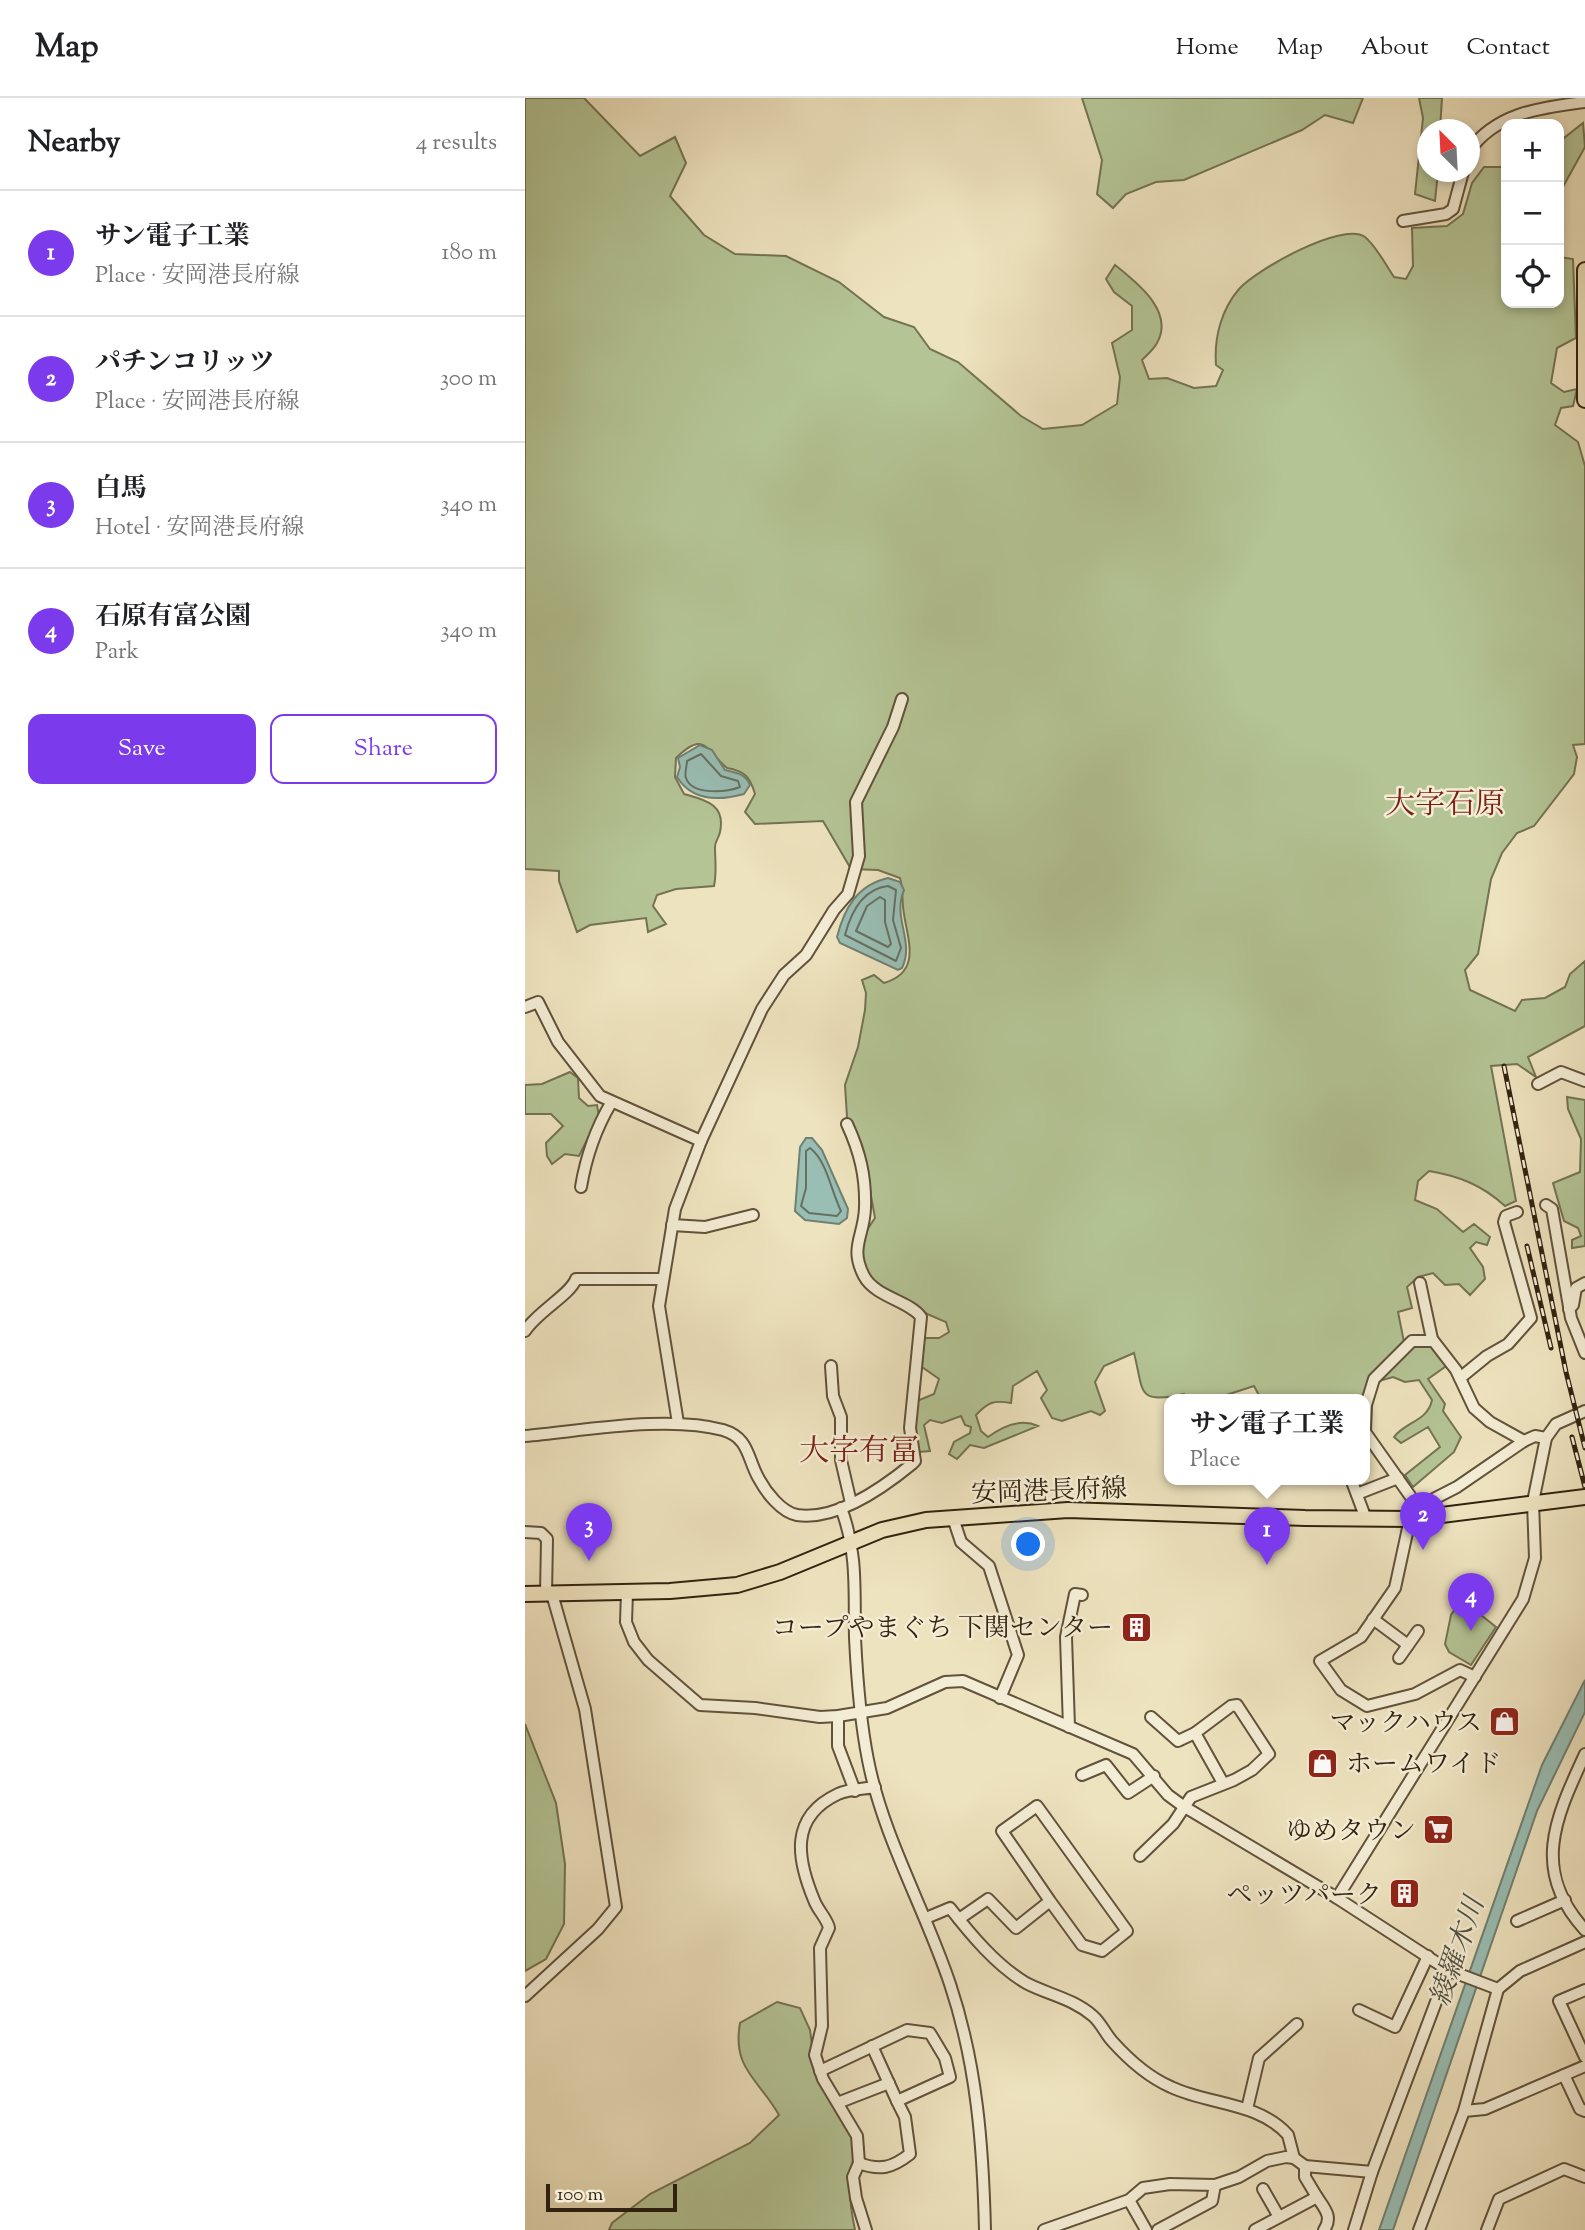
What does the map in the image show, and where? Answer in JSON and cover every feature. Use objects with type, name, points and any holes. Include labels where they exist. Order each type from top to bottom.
[{"type":"main road","points":[[1585,270],[1585,400]]},
{"type":"main road","name":"安岡港長府線","points":[[525,1594],[627,1592],[737,1585],[780,1572],[853,1540],[926,1520],[1068,1510],[1366,1519],[1585,1497]]},
{"type":"street","points":[[1480,138],[1487,130],[1508,117],[1585,102]]},
{"type":"street","points":[[1403,221],[1445,214],[1453,209],[1460,182]]},
{"type":"street","points":[[678,1423],[659,1306],[675,1209],[701,1141],[762,1009],[784,975],[811,948],[834,910],[848,894],[859,856],[854,815],[856,802],[893,727],[902,699]]},
{"type":"street","points":[[525,1007],[538,1002],[558,1042],[592,1087],[611,1104],[701,1141]]},
{"type":"street","points":[[1538,1084],[1561,1072],[1585,1081]]},
{"type":"street","points":[[581,1187],[592,1137],[611,1104]]},
{"type":"street","points":[[525,1436],[678,1423],[735,1434],[749,1450],[758,1477],[785,1510],[804,1515],[846,1505],[882,1489],[915,1461],[911,1436],[912,1398],[921,1336],[918,1313],[869,1284],[857,1260],[857,1240],[865,1208],[863,1166],[847,1124]]},
{"type":"street","points":[[1546,1205],[1550,1205],[1552,1209],[1560,1241],[1569,1309],[1585,1353]]},
{"type":"street","points":[[1460,1378],[1487,1356],[1508,1344],[1531,1318],[1504,1222],[1506,1216],[1517,1212]]},
{"type":"street","points":[[672,1225],[705,1227],[753,1215]]},
{"type":"street","points":[[525,1331],[542,1310],[573,1286],[576,1279],[663,1279]]},
{"type":"street","points":[[1420,1283],[1433,1341],[1460,1378],[1481,1416],[1524,1441]]},
{"type":"street","points":[[1569,1309],[1573,1305],[1576,1287],[1585,1283]]},
{"type":"street","points":[[1370,1394],[1377,1374],[1412,1341],[1433,1341]]},
{"type":"street","points":[[831,1366],[833,1396],[841,1417],[846,1505],[853,1540],[860,1714],[875,1787],[957,2006],[975,2084],[982,2151],[985,2230]]},
{"type":"street","points":[[1337,1898],[1523,1599],[1535,1558],[1533,1502],[1546,1438],[1556,1424],[1585,1411]]},
{"type":"street","points":[[1414,1513],[1524,1441],[1535,1436],[1546,1438]]},
{"type":"street","points":[[1370,1438],[1398,1478],[1414,1513],[1395,1588],[1361,1637],[1321,1661],[1341,1690],[1367,1706],[1415,1694],[1460,1670],[1475,1678]]},
{"type":"street","points":[[1357,1494],[1398,1478]]},
{"type":"street","points":[[1353,1485],[1366,1519]]},
{"type":"street","points":[[953,1518],[957,1537],[989,1566],[1018,1655],[1000,1698]]},
{"type":"street","points":[[525,1532],[541,1533],[547,1539],[549,1594],[585,1709],[616,1907],[598,1929],[525,1996]]},
{"type":"street","points":[[627,1592],[627,1622],[634,1643],[648,1660],[700,1705],[755,1708],[820,1717],[860,1714],[887,1708],[955,1679],[1133,1754],[1168,1795],[1183,1806],[1337,1898],[1450,1971],[1498,1989]]},
{"type":"street","points":[[1069,1727],[1066,1637],[1075,1594],[1082,1595]]},
{"type":"street","points":[[1373,1619],[1408,1645]]},
{"type":"street","points":[[1399,1658],[1418,1631]]},
{"type":"street","points":[[1140,1856],[1151,1840],[1173,1824],[1191,1797],[1252,1770],[1269,1754],[1237,1705],[1231,1706],[1195,1733],[1178,1741],[1151,1717]]},
{"type":"street","points":[[838,1716],[838,1746],[855,1791]]},
{"type":"street","points":[[1195,1733],[1223,1783]]},
{"type":"street","points":[[1585,1754],[1554,1825],[1553,1836],[1555,1876],[1572,1913],[1585,1930]]},
{"type":"street","points":[[1081,1775],[1106,1765],[1128,1793],[1154,1776]]},
{"type":"street","points":[[866,2230],[853,2177],[859,2162],[857,2136],[820,2071],[815,2055],[822,2026],[820,1948],[829,1928],[813,1897],[799,1837],[809,1817],[838,1794],[875,1787]]},
{"type":"street","points":[[1037,1806],[1127,1931],[1102,1951],[1081,1945],[1050,1901],[1002,1831],[1037,1806]]},
{"type":"street","points":[[959,1919],[988,1899],[1016,1928],[1050,1901]]},
{"type":"street","points":[[1517,1921],[1565,1900]]},
{"type":"street","points":[[926,1918],[950,1908],[985,1949],[1022,1981],[1068,1998],[1094,2017],[1111,2040],[1146,2073],[1192,2095],[1247,2109],[1282,2128],[1288,2135],[1294,2158],[1305,2166],[1372,2172]]},
{"type":"street","points":[[1572,1913],[1585,1910]]},
{"type":"street","points":[[1419,2230],[1464,2111],[1498,1989],[1520,1971],[1585,1942]]},
{"type":"street","points":[[1359,2010],[1395,2027],[1428,1956]]},
{"type":"street","points":[[1355,2230],[1372,2172],[1450,1971]]},
{"type":"street","points":[[1585,1990],[1559,2001],[1585,2057]]},
{"type":"street","points":[[1247,2109],[1259,2058],[1297,2024]]},
{"type":"street","points":[[820,2071],[907,2030],[925,2030],[930,2033],[945,2058],[950,2077],[897,2101]]},
{"type":"street","points":[[859,2162],[876,2169],[886,2168],[910,2154],[905,2117],[872,2046]]},
{"type":"street","points":[[1464,2111],[1485,2109],[1585,2066]]},
{"type":"street","points":[[1564,2075],[1580,2109],[1585,2111]]},
{"type":"street","points":[[840,2102],[889,2083]]},
{"type":"street","points":[[1049,2229],[1129,2200],[1143,2188],[1155,2185],[1215,2185],[1239,2177],[1267,2161],[1294,2158]]},
{"type":"street","points":[[1305,2166],[1305,2177],[1329,2214],[1329,2223],[1324,2230]]},
{"type":"street","points":[[1487,2230],[1499,2199],[1564,2169],[1585,2176]]},
{"type":"street","points":[[1159,2230],[1212,2201],[1215,2185]]},
{"type":"street","points":[[1263,2189],[1279,2217]]},
{"type":"street","points":[[1255,2230],[1317,2197]]},
{"type":"street","points":[[1129,2200],[1146,2230]]},
{"type":"green space","points":[[525,98],[584,98],[640,156],[675,137],[686,163],[670,196],[704,235],[735,254],[786,256],[839,282],[884,317],[914,327],[930,349],[958,362],[1021,416],[1043,429],[1082,425],[1117,404],[1120,377],[1112,343],[1132,330],[1132,306],[1114,292],[1106,279],[1115,265],[1151,298],[1161,320],[1157,343],[1142,360],[1149,379],[1167,378],[1194,388],[1216,386],[1223,370],[1216,365],[1220,325],[1233,297],[1248,281],[1280,260],[1320,241],[1354,234],[1369,241],[1394,277],[1406,279],[1413,266],[1412,228],[1447,226],[1463,214],[1472,183],[1480,182],[1480,172],[1484,167],[1501,167],[1501,308],[1564,308],[1564,258],[1573,259],[1576,338],[1557,348],[1551,383],[1564,392],[1577,389],[1573,406],[1561,408],[1555,425],[1578,442],[1585,466],[1585,744],[1573,745],[1577,757],[1574,774],[1534,826],[1517,833],[1502,853],[1491,879],[1478,954],[1465,970],[1470,990],[1515,1011],[1522,1000],[1545,998],[1565,987],[1570,974],[1585,961],[1585,1026],[1528,1057],[1536,1077],[1517,1064],[1491,1066],[1516,1201],[1505,1206],[1479,1187],[1440,1173],[1429,1171],[1418,1181],[1415,1200],[1437,1209],[1463,1232],[1474,1224],[1490,1237],[1487,1245],[1476,1242],[1470,1248],[1483,1267],[1485,1279],[1470,1295],[1459,1284],[1445,1285],[1433,1273],[1418,1277],[1407,1287],[1412,1308],[1398,1312],[1404,1342],[1432,1344],[1449,1364],[1428,1379],[1445,1404],[1443,1411],[1461,1437],[1454,1452],[1413,1487],[1405,1475],[1440,1447],[1428,1427],[1401,1443],[1394,1437],[1430,1407],[1432,1400],[1419,1380],[1405,1382],[1393,1377],[1375,1382],[1367,1394],[1258,1394],[1254,1386],[1229,1394],[1164,1394],[1164,1397],[1157,1398],[1145,1392],[1134,1353],[1104,1366],[1095,1382],[1105,1411],[1100,1415],[1091,1411],[1062,1421],[1052,1418],[1041,1398],[1047,1390],[1037,1371],[1013,1386],[1011,1403],[992,1403],[976,1415],[981,1431],[988,1437],[1012,1424],[1038,1426],[984,1448],[970,1445],[957,1459],[949,1454],[954,1442],[970,1433],[971,1427],[965,1425],[961,1416],[942,1423],[930,1420],[924,1425],[930,1451],[919,1452],[914,1432],[917,1401],[934,1394],[939,1379],[922,1367],[924,1338],[939,1338],[949,1332],[946,1322],[902,1302],[887,1292],[874,1281],[865,1268],[861,1253],[863,1237],[875,1218],[863,1151],[847,1117],[845,1085],[858,1047],[865,1010],[866,993],[862,980],[874,975],[884,983],[905,970],[909,961],[909,940],[900,878],[878,870],[851,869],[823,821],[755,824],[745,812],[755,794],[749,779],[738,771],[727,768],[705,746],[699,744],[686,749],[676,758],[675,777],[684,794],[706,801],[717,809],[720,815],[720,832],[715,845],[714,886],[676,889],[657,895],[653,906],[666,924],[648,932],[646,918],[590,925],[577,932],[559,881],[559,871],[525,869]]},
{"type":"green space","points":[[1082,98],[1363,98],[1353,123],[1325,115],[1302,130],[1184,180],[1156,182],[1126,194],[1113,208],[1097,194],[1102,160]]},
{"type":"green space","points":[[1419,98],[1442,98],[1441,119],[1423,118]]},
{"type":"green space","points":[[1583,123],[1585,147],[1564,185],[1564,182],[1564,138]]},
{"type":"green space","points":[[1417,175],[1417,182],[1437,182],[1435,201],[1415,194]]},
{"type":"green space","points":[[570,1072],[578,1078],[579,1098],[588,1106],[597,1105],[599,1116],[579,1156],[565,1154],[552,1164],[547,1156],[546,1143],[563,1126],[551,1114],[525,1114],[525,1085],[542,1084]]},
{"type":"green space","points":[[1567,1097],[1585,1100],[1585,1246],[1572,1248],[1572,1240],[1581,1236],[1578,1228],[1564,1221],[1553,1183],[1580,1172],[1581,1139],[1568,1109]]},
{"type":"green space","points":[[1466,1592],[1473,1602],[1471,1607],[1496,1627],[1471,1665],[1449,1652],[1445,1644],[1451,1615]]},
{"type":"green space","points":[[525,1724],[556,1803],[565,1864],[564,1924],[546,1959],[525,1971]]},
{"type":"green space","points":[[777,2002],[800,2008],[810,2030],[815,2068],[856,2143],[850,2186],[855,2230],[609,2230],[612,2223],[650,2194],[750,2143],[779,2115],[743,2063],[739,2039],[740,2023]]},
{"type":"water","points":[[700,745],[712,750],[725,770],[746,778],[750,785],[744,794],[725,798],[707,797],[690,791],[683,785],[677,777],[680,767],[678,758]]},
{"type":"water","points":[[888,878],[900,882],[904,890],[900,910],[906,948],[902,968],[898,970],[840,943],[837,937],[853,900],[868,886]]},
{"type":"water","points":[[806,1138],[812,1138],[822,1150],[848,1209],[847,1218],[839,1224],[805,1220],[795,1211],[800,1147]]},
{"type":"water","points":[[1585,1680],[1585,1712],[1537,1811],[1393,2230],[1379,2230],[1542,1765]]},
{"type":"railway","points":[[1504,1066],[1566,1372],[1585,1448]]},
{"type":"railway","points":[[1527,1246],[1551,1348]]},
{"type":"railway","points":[[1572,1437],[1585,1487]]},
{"type":"place","name":"パチンコリッツ","points":[[1423,1550]]},
{"type":"place","name":"白馬","points":[[589,1561]]},
{"type":"place","name":"サン電子工業","points":[[1267,1565]]},
{"type":"place","name":"コープやまぐち 下関センター","points":[[1136,1627]]},
{"type":"place","name":"石原有富公園","points":[[1471,1631]]},
{"type":"place","name":"マックハウス","points":[[1505,1722]]},
{"type":"place","name":"ホームワイド","points":[[1323,1763]]},
{"type":"place","name":"ゆめタウン","points":[[1439,1830]]},
{"type":"place","name":"ペッツパーク","points":[[1405,1894]]},
{"type":"district","name":"大字石原","points":[[1445,803]]},
{"type":"district","name":"大字有冨","points":[[859,1450]]},
{"type":"water label","name":"綾羅木川","points":[[1456,1951]]}]
